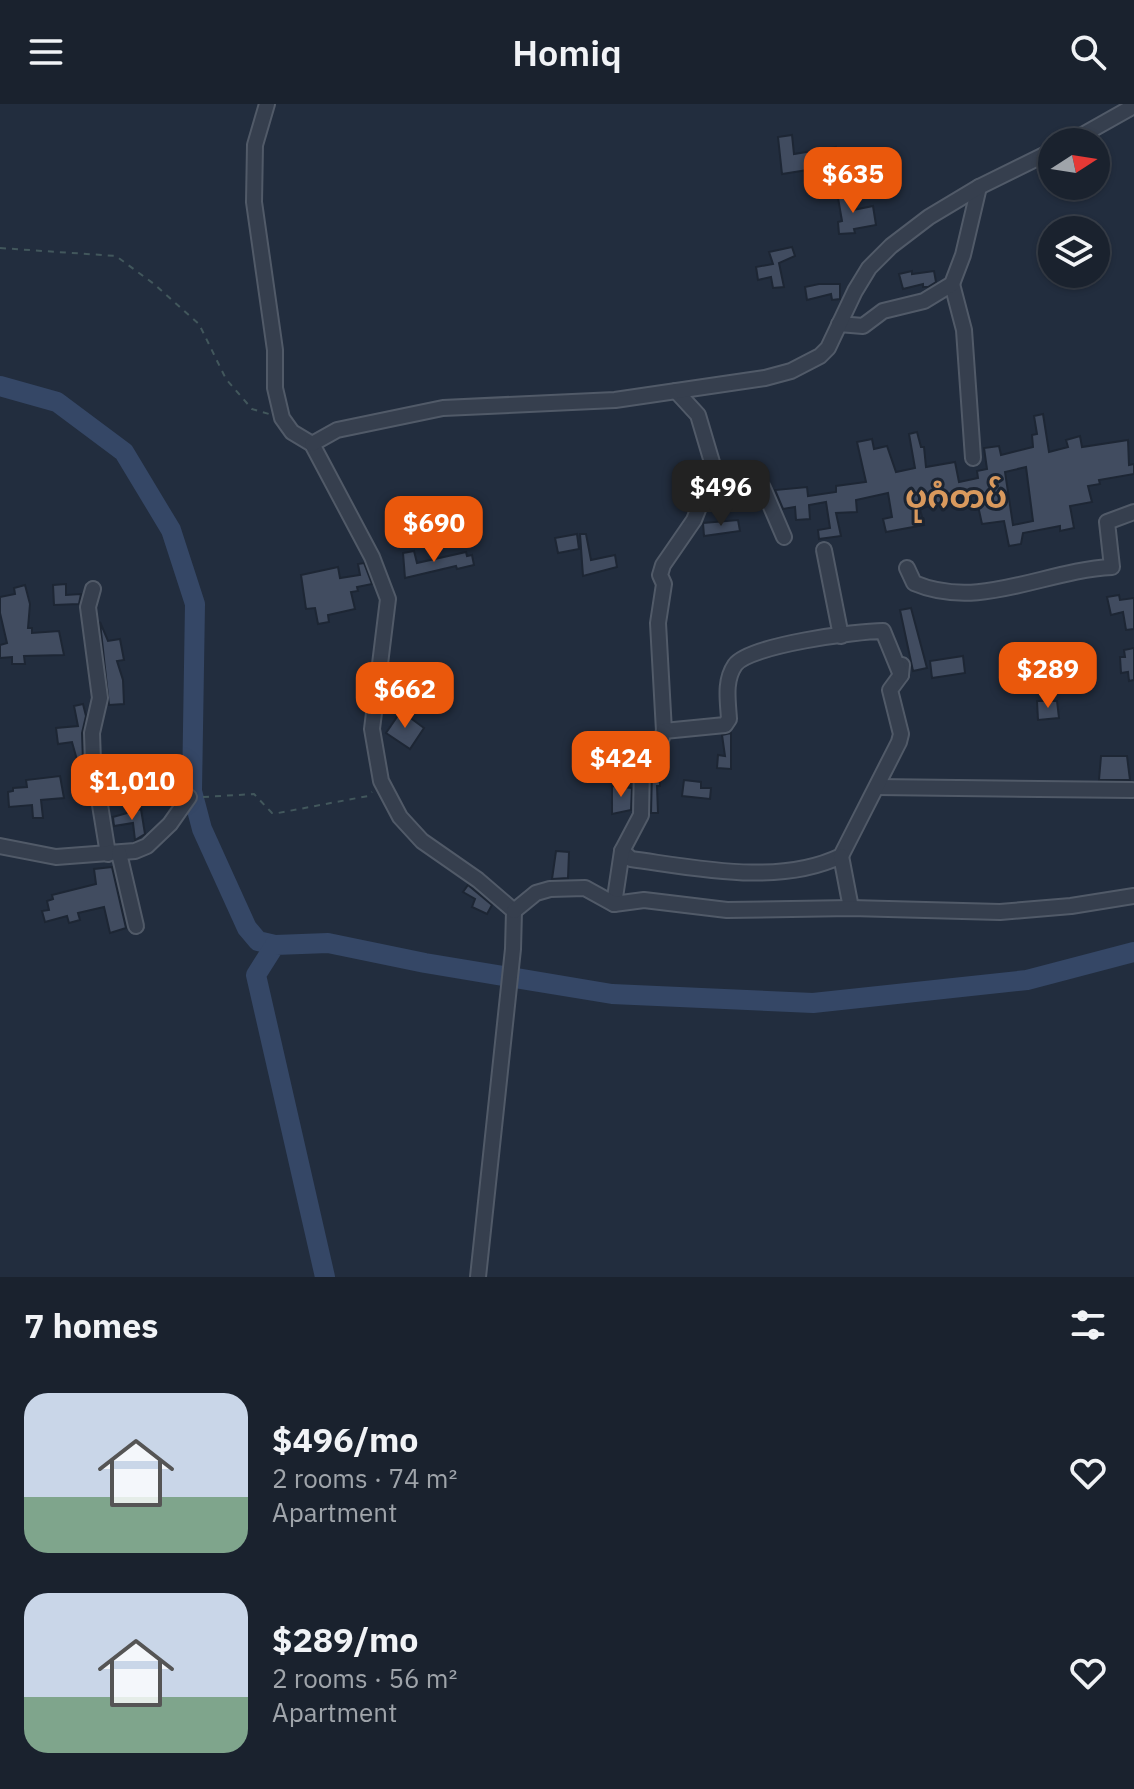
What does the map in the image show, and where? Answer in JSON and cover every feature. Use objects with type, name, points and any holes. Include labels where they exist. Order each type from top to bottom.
[{"type":"street","points":[[267,104],[255,145],[254,202],[275,350],[275,388],[282,418],[292,432],[312,444],[372,557],[388,599],[372,729],[381,781],[400,817],[422,841],[478,880],[514,911]]},
{"type":"street","points":[[1095,128],[1134,106]]},
{"type":"street","points":[[312,444],[337,430],[443,408],[615,400],[765,378],[791,371],[820,356],[828,348],[855,291],[882,254],[929,217],[979,187],[1038,158]]},
{"type":"street","points":[[839,324],[863,326],[883,311],[924,301],[952,284],[963,255],[979,187]]},
{"type":"street","points":[[952,284],[964,330],[973,458]]},
{"type":"street","points":[[614,904],[622,851],[641,815],[642,764],[656,756],[664,731],[658,623],[664,584],[660,575],[663,565],[694,520],[714,469],[698,415],[676,391]]},
{"type":"street","points":[[714,469],[740,469],[763,488],[784,537]]},
{"type":"street","points":[[907,568],[914,583],[972,595],[1077,570],[1112,567],[1107,522],[1134,512]]},
{"type":"street","points":[[824,550],[841,636]]},
{"type":"street","points":[[93,589],[88,607],[100,698],[92,733],[93,762],[114,853],[136,926]]},
{"type":"street","points":[[664,731],[725,725],[729,719],[727,692],[731,673],[745,656],[818,638],[883,631],[901,675]]},
{"type":"street","points":[[851,908],[841,856],[901,734],[890,690],[901,675],[903,654]]},
{"type":"street","points":[[877,787],[1132,790]]},
{"type":"street","points":[[0,846],[56,857],[114,853],[147,846],[170,824],[189,797]]},
{"type":"street","points":[[622,851],[631,859],[752,871],[814,865],[841,856]]},
{"type":"street","points":[[478,1277],[513,949],[514,911],[536,893],[550,889],[585,888],[614,904],[644,900],[727,910],[851,908],[1000,912],[1071,906],[1134,896]]},
{"type":"path","points":[[0,248],[116,256],[154,284],[199,324],[226,379],[252,409],[282,418]]},
{"type":"path","points":[[215,797],[254,794],[272,813],[296,811],[368,796],[381,781]]},
{"type":"building","points":[[792,135],[794,154],[836,147],[839,165],[782,174],[778,137]]},
{"type":"building","points":[[850,189],[853,210],[873,206],[876,225],[854,229],[855,233],[839,234],[838,222],[842,221],[837,192]]},
{"type":"building","points":[[792,247],[795,256],[779,263],[784,287],[773,288],[771,277],[758,280],[756,267],[773,264],[769,252]]},
{"type":"building","points":[[912,271],[912,274],[934,271],[936,282],[928,287],[923,287],[923,284],[903,289],[899,274]]},
{"type":"building","points":[[840,284],[840,299],[832,300],[831,294],[807,300],[805,287]]},
{"type":"building","points":[[1043,414],[1049,452],[1068,447],[1066,440],[1080,436],[1082,447],[1128,440],[1129,465],[1134,464],[1134,474],[1099,480],[1100,484],[1088,486],[1092,502],[1070,506],[1074,528],[1060,531],[1060,526],[1023,533],[1021,544],[1009,546],[1004,521],[982,524],[975,492],[920,509],[924,525],[886,532],[883,519],[892,517],[888,493],[856,500],[857,512],[836,513],[841,536],[819,539],[818,530],[830,528],[826,502],[809,505],[810,519],[796,520],[795,507],[783,509],[775,490],[807,487],[808,496],[836,492],[836,486],[866,482],[857,442],[872,439],[874,449],[887,446],[896,472],[915,468],[909,434],[917,432],[921,447],[924,447],[926,467],[955,462],[959,482],[978,478],[977,471],[987,469],[984,448],[999,446],[1001,455],[1033,447],[1032,435],[1037,434],[1034,416]],"holes":[[[1026,467],[1033,521],[1013,525],[1005,472]]]},
{"type":"building","points":[[738,520],[740,531],[704,536],[703,523]]},
{"type":"building","points":[[577,534],[579,549],[558,553],[555,538]]},
{"type":"building","points":[[580,534],[586,534],[591,560],[615,555],[617,567],[583,576]]},
{"type":"building","points":[[414,551],[417,563],[466,552],[467,556],[472,555],[474,565],[405,578],[403,553]]},
{"type":"building","points":[[364,563],[372,584],[357,587],[358,591],[351,592],[355,609],[328,615],[329,622],[318,624],[315,608],[306,609],[301,575],[338,567],[340,578],[360,575],[358,564]]},
{"type":"building","points":[[66,584],[66,595],[81,594],[79,604],[54,605],[53,585]]},
{"type":"building","points":[[25,585],[30,604],[28,628],[32,628],[32,633],[59,631],[64,655],[24,656],[25,664],[12,664],[12,657],[0,658],[0,645],[7,643],[0,613],[0,597],[15,594],[14,588]]},
{"type":"building","points":[[1119,595],[1120,600],[1134,598],[1134,629],[1126,630],[1123,612],[1111,615],[1107,597]]},
{"type":"building","points":[[911,608],[927,668],[913,671],[900,610]]},
{"type":"building","points":[[100,622],[108,641],[120,639],[124,660],[117,661],[123,680],[124,704],[109,705]]},
{"type":"building","points":[[1134,648],[1134,680],[1129,681],[1128,672],[1121,673],[1120,657],[1125,657],[1124,650]]},
{"type":"building","points":[[963,656],[965,673],[932,678],[930,661]]},
{"type":"building","points":[[1037,701],[1057,701],[1059,718],[1038,720]]},
{"type":"building","points":[[83,704],[86,716],[82,733],[86,792],[72,742],[58,744],[56,728],[78,726],[74,706]]},
{"type":"building","points":[[401,711],[424,728],[410,749],[386,733]]},
{"type":"building","points":[[731,733],[731,769],[717,768],[718,755],[725,756],[722,735]]},
{"type":"building","points":[[1101,756],[1127,756],[1130,780],[1099,780]]},
{"type":"building","points":[[652,771],[660,771],[658,813],[651,813]]},
{"type":"building","points":[[60,776],[64,798],[41,800],[43,818],[33,818],[32,805],[9,807],[8,792],[13,788],[27,787],[26,780]]},
{"type":"building","points":[[684,780],[701,782],[701,788],[711,788],[710,799],[682,796]]},
{"type":"building","points":[[612,786],[632,788],[631,810],[612,814]]},
{"type":"building","points":[[141,809],[145,834],[135,840],[133,823],[114,826],[113,817]]},
{"type":"building","points":[[556,851],[569,852],[568,878],[552,879]]},
{"type":"building","points":[[112,867],[126,928],[110,933],[104,907],[78,913],[80,920],[69,923],[67,916],[45,922],[42,911],[49,910],[47,901],[53,899],[52,895],[96,884],[94,869]]},
{"type":"building","points":[[468,885],[492,905],[487,914],[472,907],[475,899],[463,892]]},
{"type":"waterway","points":[[0,386],[57,402],[124,452],[171,530],[195,604],[192,791],[202,829],[247,928],[258,941],[275,945]]},
{"type":"waterway","points":[[325,1277],[256,975],[275,945],[328,943],[425,963],[612,994],[813,1003],[1027,980],[1134,952]]},
{"type":"district","name":"ပုဂံတပ်","points":[[956,497]]}]
